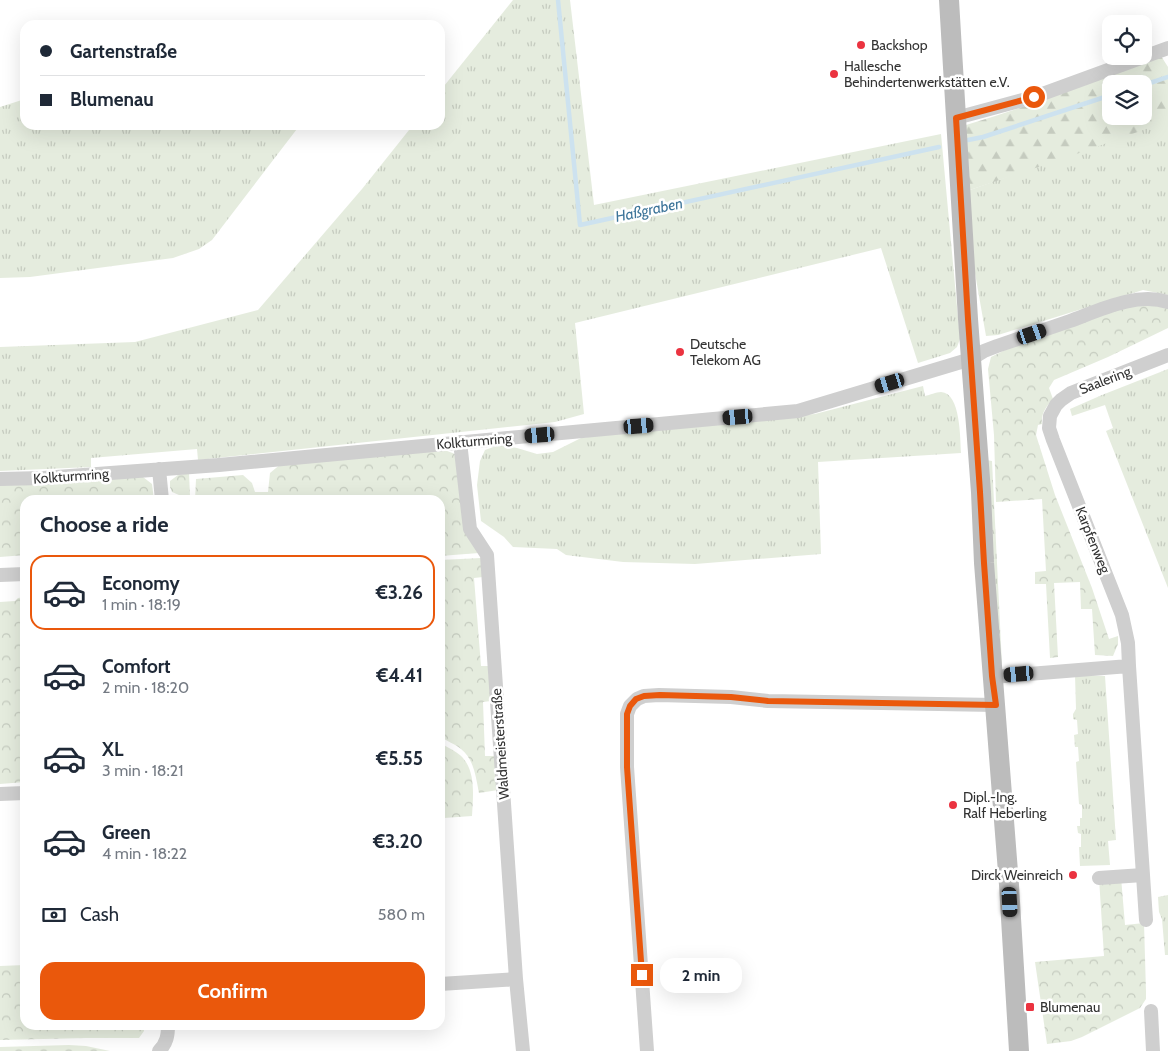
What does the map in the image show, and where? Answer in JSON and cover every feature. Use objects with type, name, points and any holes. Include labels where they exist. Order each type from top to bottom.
[{"type":"street","points":[[949,0],[992,676],[996,705],[1009,885],[1019,1051]]},
{"type":"street","points":[[956,118],[1034,97],[1168,48]]},
{"type":"street","name":"Kolkturmring","points":[[0,479],[43,478],[159,469],[798,411],[971,359],[997,346],[1119,304],[1140,299],[1160,299],[1168,302]]},
{"type":"street","name":"Saalering","points":[[1050,416],[1056,405],[1071,393],[1168,355]]},
{"type":"street","name":"Karpfenweg","points":[[1050,416],[1049,428],[1053,440],[1122,615],[1128,643],[1146,920]]},
{"type":"street","name":"Waldmeisterstraße","points":[[460,442],[470,529],[487,555],[516,979],[523,1051]]},
{"type":"street","points":[[159,469],[162,495]]},
{"type":"street","points":[[0,575],[20,574]]},
{"type":"street","points":[[992,676],[1129,666]]},
{"type":"street","points":[[647,1051],[627,767],[627,714],[630,706],[636,699],[644,696],[660,695],[731,697],[768,701],[996,705]]},
{"type":"street","points":[[0,794],[20,793]]},
{"type":"street","points":[[1099,878],[1143,875]]},
{"type":"street","points":[[445,984],[516,979]]},
{"type":"street","points":[[1151,1012],[1153,1051]]},
{"type":"street","points":[[159,1051],[166,1043],[168,1030]]},
{"type":"green space","points":[[513,0],[570,0],[594,205],[941,134],[960,339],[957,347],[950,353],[918,363],[881,248],[575,323],[584,414],[555,422],[198,460],[197,449],[91,458],[91,467],[0,471],[0,347],[135,342],[258,310],[362,189],[409,130],[445,130],[445,85]]},
{"type":"green space","points":[[1161,56],[1168,67],[1168,121],[967,191],[966,125],[1102,79],[1102,125],[1152,125],[1152,75],[1112,75],[1138,65],[1152,65],[1152,60]]},
{"type":"green space","points":[[20,101],[20,130],[296,130],[212,240],[199,249],[173,258],[30,277],[0,278],[0,107]]},
{"type":"green space","points":[[1168,120],[1168,295],[1143,290],[998,335],[986,336],[968,233],[967,191]]},
{"type":"green space","points":[[1146,302],[1168,306],[1168,328],[1054,380],[1049,388],[1053,399],[1044,410],[1042,424],[1038,425],[1036,435],[1055,495],[1092,588],[1109,639],[1118,636],[1118,644],[1113,656],[1095,655],[1092,609],[1081,609],[1080,582],[1054,583],[1058,657],[1050,658],[1046,584],[1035,584],[1035,572],[1046,571],[1042,499],[996,502],[994,435],[988,369],[991,357],[1009,348],[1125,307]]},
{"type":"green space","points":[[1168,369],[1168,588],[1106,431],[1113,428],[1105,405],[1072,416],[1070,409]]},
{"type":"green space","points":[[923,386],[925,396],[941,392],[948,394],[952,400],[956,408],[960,428],[961,453],[818,462],[821,554],[695,564],[623,562],[566,555],[557,549],[513,547],[504,537],[481,521],[477,485],[480,461],[485,450],[499,445],[537,454],[553,452],[581,438],[815,414]]},
{"type":"green space","points":[[442,449],[455,454],[479,553],[445,556],[445,495],[195,495],[196,479],[243,475],[252,483],[255,492],[268,492],[270,473],[282,463]]},
{"type":"green space","points":[[986,460],[992,461],[1002,665],[997,657]]},
{"type":"green space","points":[[189,473],[190,495],[179,495],[172,492],[170,481],[178,475]]},
{"type":"green space","points":[[143,477],[152,484],[153,495],[20,495],[20,555],[0,557],[0,483]]},
{"type":"green space","points":[[481,558],[483,577],[474,578],[481,666],[488,666],[491,701],[483,702],[485,756],[495,756],[498,790],[479,793],[474,769],[469,758],[459,747],[445,740],[445,560]]},
{"type":"green space","points":[[20,598],[20,782],[0,784],[0,602],[15,601]]},
{"type":"green space","points":[[1075,675],[1105,676],[1116,840],[1108,841],[1110,865],[1080,866],[1079,847],[1081,847],[1081,834],[1078,833],[1077,826],[1080,826],[1080,818],[1082,818],[1082,805],[1079,804],[1076,762],[1079,761],[1078,747],[1075,747],[1074,735],[1078,734],[1077,720],[1073,719],[1076,709]]},
{"type":"green space","points":[[445,746],[463,758],[470,771],[473,786],[472,816],[445,818]]},
{"type":"green space","points":[[1121,877],[1125,925],[1144,923],[1146,999],[1140,1008],[1082,1037],[1071,1041],[1047,1044],[1035,962],[1104,956],[1099,878]]},
{"type":"green space","points":[[1168,895],[1168,955],[1165,955],[1158,897]]},
{"type":"green space","points":[[20,965],[20,1030],[144,1031],[139,1038],[0,1040],[0,966]]},
{"type":"green space","points":[[69,1045],[110,1051],[0,1051],[0,1047]]},
{"type":"waterway","name":"Haßgraben","points":[[558,0],[580,225],[939,147]]},
{"type":"waterway","name":"Haßgraben","points":[[1152,82],[1168,77]]},
{"type":"waterway","name":"Haßgraben","points":[[968,140],[983,137],[1102,98]]},
{"type":"place","name":"Backshop","points":[[861,45]]},
{"type":"place","name":"Hallesche Behindertenwerkstätten e.V.","points":[[834,74]]},
{"type":"place","name":"Deutsche Telekom AG","points":[[680,352]]},
{"type":"place","name":"Dipl.-Ing. Ralf Heberling","points":[[953,805]]},
{"type":"place","name":"Dirck Weinreich","points":[[1073,875]]},
{"type":"place","name":"Blumenau","points":[[1030,1007]]},
{"type":"route","points":[[642,975],[627,767],[627,714],[630,706],[636,699],[644,696],[660,695],[731,697],[768,701],[996,705],[992,676],[984,563],[956,118],[1034,97]]}]
